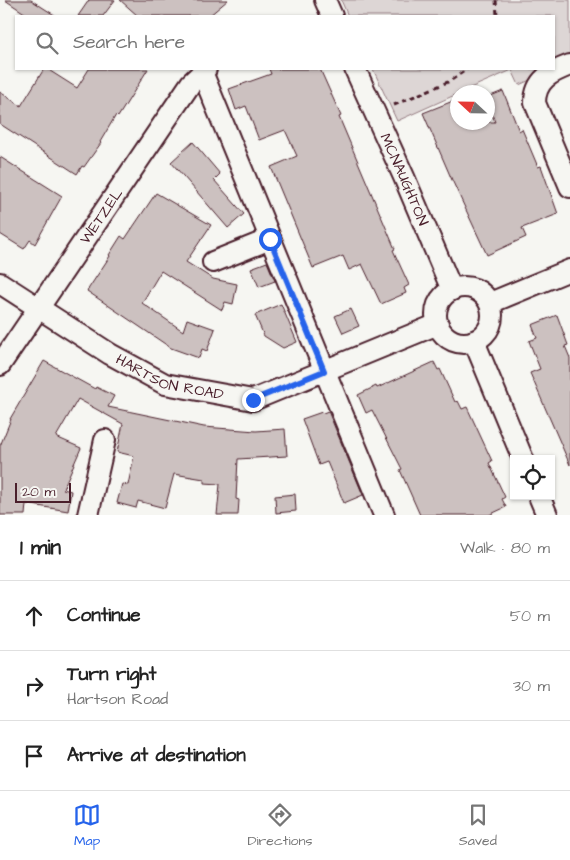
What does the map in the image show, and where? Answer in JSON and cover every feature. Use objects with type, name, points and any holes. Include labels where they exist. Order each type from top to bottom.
[{"type":"street","points":[[570,65],[545,76],[537,89],[535,103],[570,187]]},
{"type":"street","name":"MCNAUGHTON","points":[[355,70],[452,290]]},
{"type":"street","points":[[204,71],[324,371],[377,513]]},
{"type":"street","name":"WETZEL","points":[[0,365],[190,83],[204,71]]},
{"type":"street","points":[[213,262],[270,239]]},
{"type":"street","points":[[490,303],[570,270]]},
{"type":"street","name":"HARTSON ROAD","points":[[0,282],[110,354],[166,384],[253,400],[438,324]]},
{"type":"street","points":[[469,287],[480,291],[490,303],[493,312],[492,321],[481,337],[467,344],[458,344],[449,340],[443,334],[438,324],[436,313],[446,294],[452,290],[469,287]]},
{"type":"street","points":[[474,341],[521,455]]},
{"type":"street","points":[[88,515],[106,440]]},
{"type":"street","points":[[541,500],[547,515]]},
{"type":"path","points":[[496,0],[498,15]]},
{"type":"path","points":[[394,105],[450,81],[466,70]]},
{"type":"shaded area","points":[[341,0],[570,0],[570,62],[555,69],[555,15],[348,15]]},
{"type":"shaded area","points":[[373,70],[512,70],[477,85],[450,85],[450,97],[397,121]]},
{"type":"shaded area","points":[[512,70],[552,70],[519,85]]},
{"type":"building","points":[[5,0],[31,0],[54,15],[28,15]]},
{"type":"building","points":[[89,0],[115,0],[104,15],[79,15]]},
{"type":"building","points":[[120,0],[228,0],[210,15],[137,15]]},
{"type":"building","points":[[43,70],[49,70],[77,88],[88,70],[147,70],[118,117],[116,115],[101,143],[77,174],[0,124],[0,92],[21,106]]},
{"type":"building","points":[[269,70],[320,70],[409,285],[404,288],[406,293],[381,304],[362,264],[349,270],[343,256],[313,268],[271,167],[297,156],[285,130],[259,140],[246,106],[236,110],[229,89],[271,74]]},
{"type":"building","points":[[503,91],[519,131],[522,129],[538,167],[541,166],[558,214],[522,228],[526,237],[487,255],[423,113],[450,102],[450,130],[495,130],[495,94]]},
{"type":"building","points":[[193,142],[220,174],[214,180],[244,214],[228,228],[171,162]]},
{"type":"building","points":[[0,157],[62,196],[35,244],[30,240],[24,249],[0,234]]},
{"type":"building","points":[[156,193],[211,225],[186,262],[213,279],[237,284],[233,304],[225,302],[222,310],[161,271],[142,303],[183,331],[187,319],[215,329],[207,351],[202,349],[199,358],[171,348],[87,291],[121,236],[125,239]]},
{"type":"building","points":[[267,262],[275,281],[259,287],[251,268]]},
{"type":"building","points":[[281,304],[297,342],[283,348],[264,336],[255,315]]},
{"type":"building","points":[[351,309],[359,326],[343,333],[335,316]]},
{"type":"building","points":[[557,315],[568,345],[565,346],[570,358],[570,465],[530,373],[540,369],[529,341],[537,338],[532,325]]},
{"type":"building","points":[[44,361],[95,389],[96,387],[114,396],[108,407],[204,427],[256,431],[285,429],[287,456],[238,459],[236,499],[239,500],[238,515],[217,515],[220,484],[204,483],[204,479],[174,474],[165,508],[138,501],[136,508],[117,503],[122,484],[128,485],[134,456],[117,452],[123,424],[78,399],[56,437],[81,448],[63,489],[71,491],[68,511],[26,504],[25,515],[0,515],[0,446],[10,419]]},
{"type":"building","points":[[434,362],[438,370],[440,369],[455,402],[458,401],[462,409],[467,407],[492,461],[489,463],[505,497],[502,499],[506,507],[489,515],[420,515],[400,470],[402,469],[372,410],[366,413],[358,395]]},
{"type":"building","points":[[328,411],[363,495],[344,503],[327,462],[319,465],[302,419]]},
{"type":"building","points":[[295,494],[296,511],[276,513],[275,496]]},
{"type":"route","points":[[253,400],[324,371],[270,239]]}]
